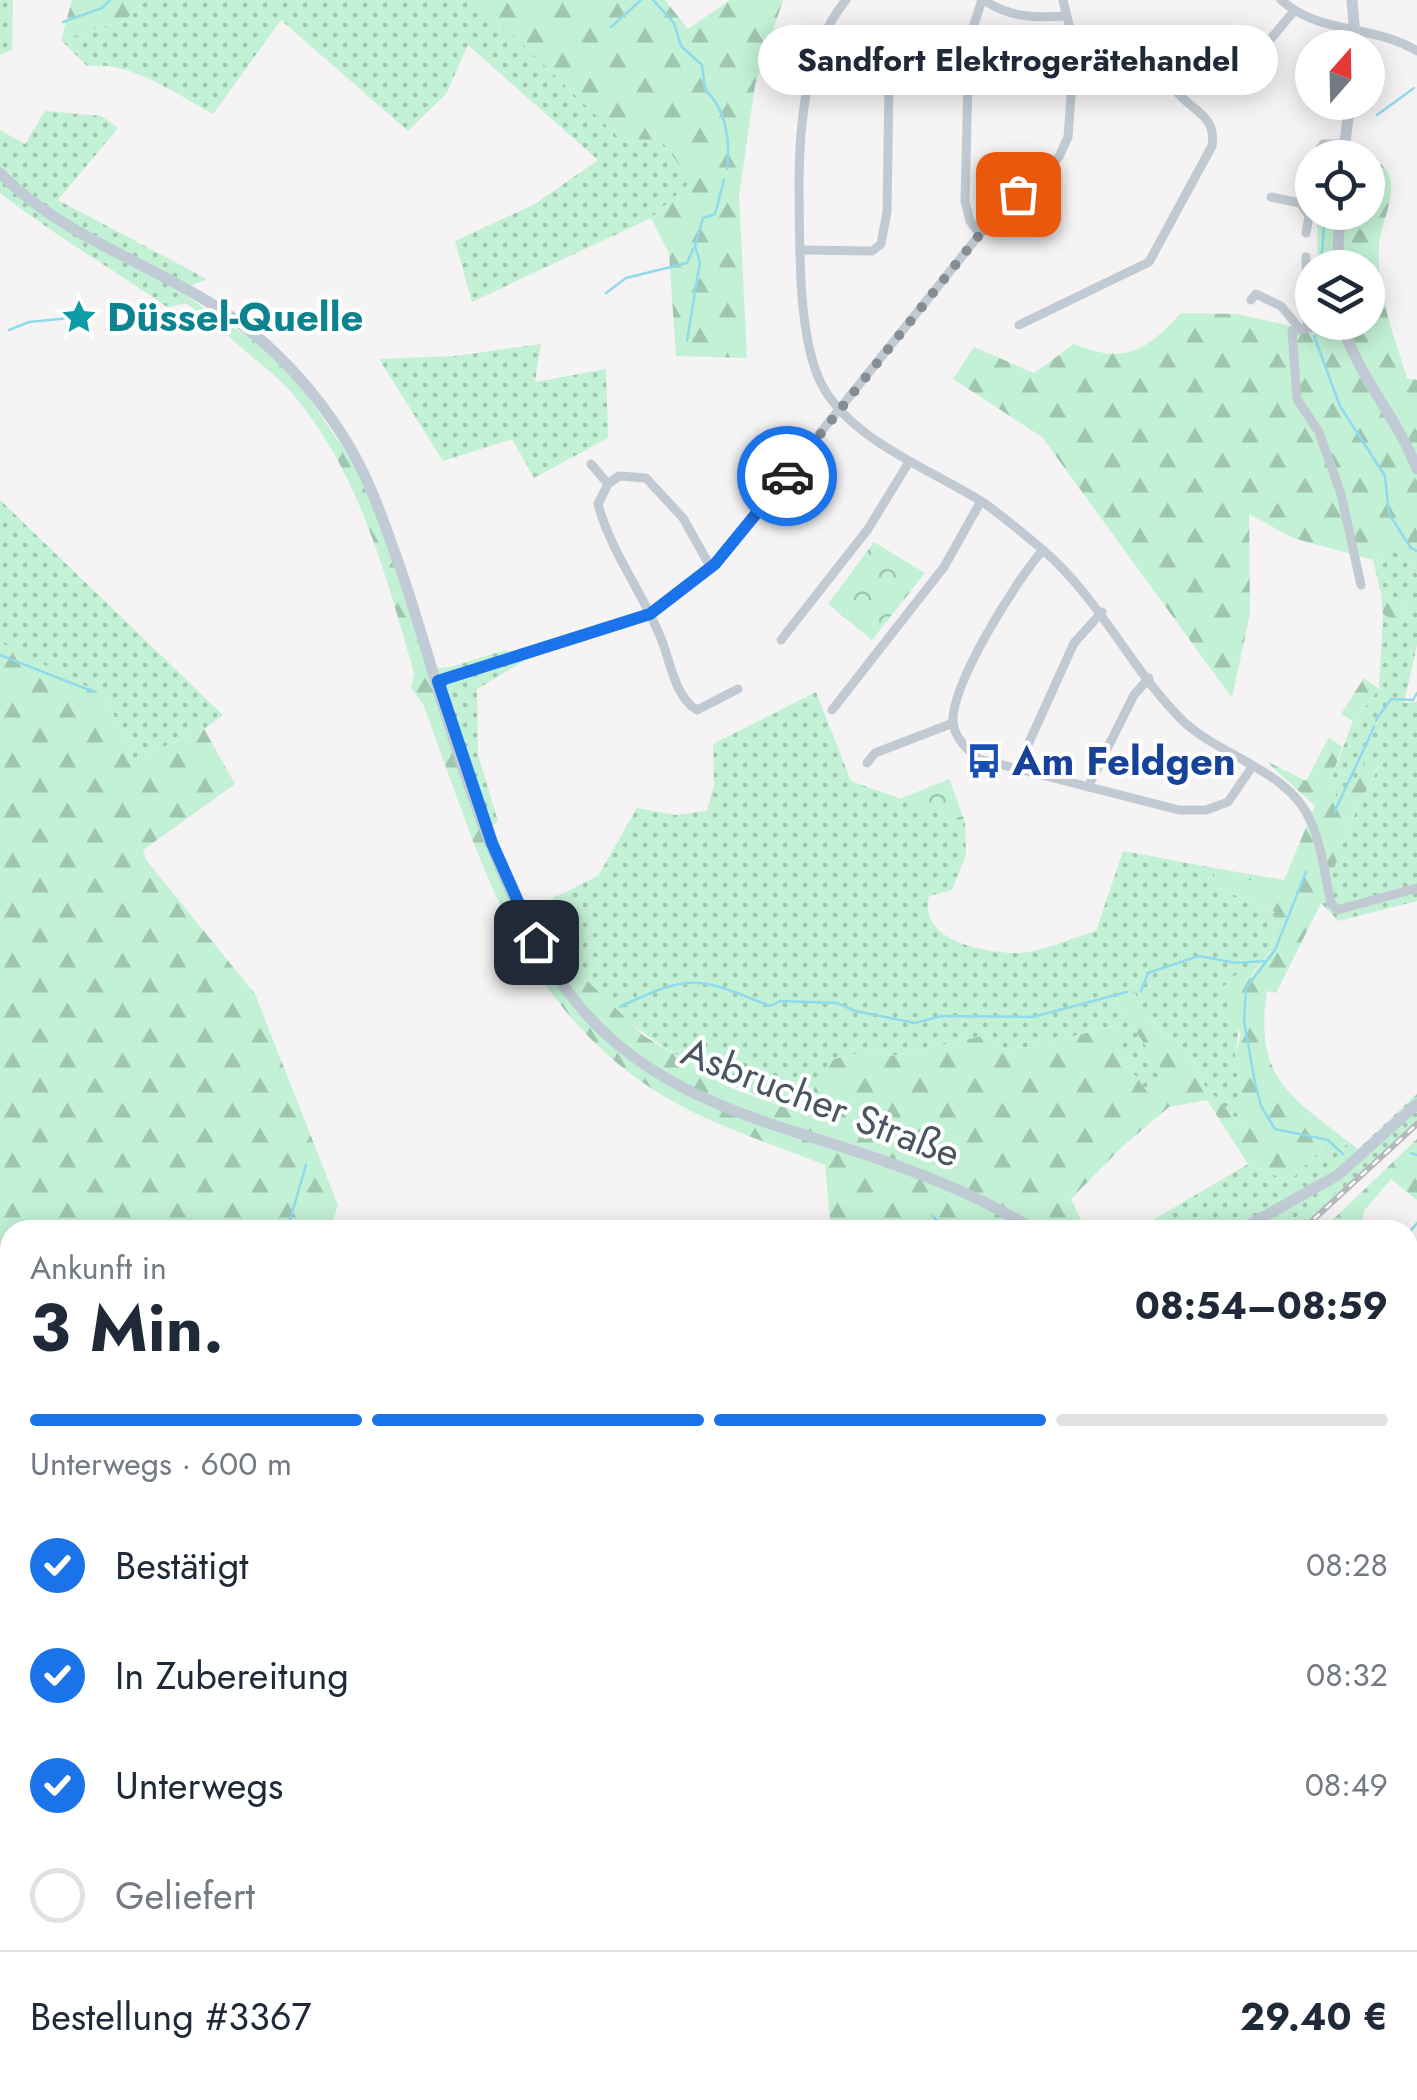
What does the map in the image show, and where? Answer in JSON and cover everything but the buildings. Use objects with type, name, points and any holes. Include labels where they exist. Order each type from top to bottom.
[{"type":"main road","points":[[1352,0],[1357,28]]},
{"type":"main road","name":"Asbrucher Straße","points":[[0,173],[71,228],[210,302],[273,349],[300,378],[344,438],[373,493],[492,843],[522,917],[573,1000],[606,1036],[647,1068],[715,1105],[944,1182],[1016,1220]]},
{"type":"main road","points":[[1347,340],[1356,362],[1407,443],[1417,470]]},
{"type":"main road","points":[[1258,1220],[1338,1174],[1417,1104]]},
{"type":"street","points":[[846,0],[822,40],[807,99],[799,154],[802,287],[819,380],[839,408],[909,462],[981,501],[1043,550],[1102,612],[1182,720],[1276,780],[1310,818],[1337,910],[1417,888]]},
{"type":"street","points":[[980,234],[970,220],[965,201],[970,40],[983,0],[1000,11],[1031,18],[1066,16]]},
{"type":"street","points":[[438,681],[650,614],[711,568],[980,234],[1052,166],[1064,147],[1071,98],[1071,33],[1063,0]]},
{"type":"street","points":[[1282,0],[1294,11],[1324,26],[1379,32],[1417,51]]},
{"type":"street","points":[[1019,325],[1150,262],[1212,146],[1214,133],[1200,111],[1182,100],[1174,88],[1176,77],[1269,41],[1294,11]]},
{"type":"street","points":[[800,250],[872,251],[881,244],[887,212],[888,86],[967,86]]},
{"type":"street","points":[[1271,197],[1295,202]]},
{"type":"street","points":[[1251,300],[1256,294],[1269,298],[1295,321]]},
{"type":"street","points":[[1295,331],[1292,332],[1297,399],[1319,432],[1341,494],[1361,585]]},
{"type":"street","points":[[781,640],[868,529],[909,462]]},
{"type":"street","points":[[591,464],[608,484]]},
{"type":"street","points":[[711,568],[683,518],[646,478],[620,476],[608,484],[598,504],[604,525],[650,614],[685,703],[697,710],[738,689]]},
{"type":"street","points":[[832,710],[944,567],[981,501]]},
{"type":"street","points":[[1043,550],[1000,608],[959,694],[953,723],[964,748],[979,759],[1155,806],[1206,810],[1237,794],[1252,767]]},
{"type":"street","points":[[1018,770],[1074,643],[1102,612]]},
{"type":"street","points":[[1088,787],[1134,695],[1149,678]]},
{"type":"street","points":[[867,763],[874,753],[953,723]]},
{"type":"green space","points":[[0,0],[13,0],[12,50],[0,55]]},
{"type":"green space","points":[[72,0],[147,0],[125,20],[61,40]]},
{"type":"green space","points":[[147,0],[477,0],[661,140],[692,181],[651,218],[472,302],[455,241],[535,204],[598,160],[468,45],[446,94],[408,131],[281,20],[213,114],[136,73],[87,66],[61,40],[125,20]]},
{"type":"green space","points":[[477,0],[665,0],[688,29],[730,0],[783,0],[755,85],[739,196],[747,358],[676,356],[669,253],[651,218],[691,181],[661,140],[620,139]]},
{"type":"green space","points":[[45,111],[101,116],[118,128],[58,200],[207,279],[179,290],[208,311],[218,327],[186,303],[167,307],[0,193],[0,130],[25,144]]},
{"type":"green space","points":[[1385,169],[1390,179],[1385,218]]},
{"type":"green space","points":[[1317,230],[1382,230],[1380,250],[1318,250]]},
{"type":"green space","points":[[1385,303],[1407,378],[1417,380],[1417,574],[1396,546],[1373,560],[1293,538],[1249,514],[1250,614],[1232,698],[1042,437],[953,379],[974,347],[1034,373],[1074,344],[1107,353],[1134,351],[1157,337],[1181,313],[1237,314],[1295,327],[1295,340],[1385,340]]},
{"type":"green space","points":[[208,311],[254,340],[298,382],[354,464],[381,527],[483,835],[517,920],[565,959],[644,1036],[733,1089],[801,1113],[830,1060],[868,1051],[892,1056],[987,1035],[1003,1049],[1031,1047],[1117,1025],[1119,1053],[1150,1096],[1167,1078],[1115,1000],[1134,991],[1147,1017],[1189,1053],[1205,1086],[1243,1126],[1235,1057],[1241,1033],[1231,1017],[1241,1005],[1223,987],[1239,972],[1250,978],[1271,951],[1275,912],[1214,886],[1214,868],[1284,880],[1315,806],[1266,761],[1306,781],[1329,737],[1342,747],[1330,783],[1339,801],[1352,790],[1367,759],[1379,765],[1348,827],[1326,893],[1276,993],[1267,991],[1264,1020],[1271,1064],[1280,1081],[1309,1111],[1349,1142],[1340,1151],[1326,1146],[1289,1181],[1248,1164],[1207,1100],[1169,1107],[1123,1146],[1071,1199],[1081,1220],[830,1220],[825,1165],[714,1122],[651,1088],[604,1051],[565,1010],[533,965],[483,866],[423,704],[411,688],[414,673],[393,599],[368,525],[335,455],[291,392]]},
{"type":"green space","points":[[541,344],[535,382],[606,369],[608,438],[534,478],[512,439],[443,461],[379,359],[455,356]]},
{"type":"green space","points":[[0,500],[223,715],[204,729],[134,760],[105,696],[0,643]]},
{"type":"green space","points":[[874,542],[925,573],[872,640],[828,604]]},
{"type":"green space","points":[[1396,545],[1417,574],[1417,645],[1404,703],[1417,701],[1417,901],[1338,921],[1321,903],[1348,827],[1379,766],[1367,760],[1352,790],[1339,802],[1330,783],[1353,721],[1379,689],[1383,614],[1399,623],[1408,604],[1381,593],[1373,560]]},
{"type":"green space","points":[[1381,593],[1408,604],[1399,623],[1383,614]]},
{"type":"green space","points":[[0,642],[105,696],[134,760],[204,729],[235,784],[143,850],[146,860],[255,994],[338,1205],[333,1220],[0,1220]]},
{"type":"green space","points":[[505,650],[524,661],[477,689],[478,755],[498,821],[483,835],[425,669],[451,667]]},
{"type":"green space","points":[[1364,678],[1379,689],[1353,721],[1341,714]]},
{"type":"green space","points":[[816,692],[851,781],[965,822],[966,855],[952,890],[929,896],[928,911],[933,923],[954,940],[984,949],[1023,953],[1096,931],[1123,851],[1214,868],[1214,886],[1275,912],[1271,950],[1249,978],[1242,1005],[1235,1057],[1244,1127],[1205,1086],[1189,1053],[1147,1017],[1133,992],[1115,1000],[1168,1078],[1150,1097],[1119,1053],[1116,1025],[1031,1047],[1003,1049],[987,1035],[892,1056],[868,1051],[830,1060],[802,1113],[722,1080],[684,1059],[613,1009],[582,979],[554,946],[531,909],[598,876],[637,808],[675,815],[707,811],[714,785],[713,744]]},
{"type":"green space","points":[[949,779],[965,822],[897,800]]},
{"type":"green space","points":[[1238,875],[1277,891],[1271,904],[1233,888]]},
{"type":"green space","points":[[1417,1094],[1417,1121],[1340,1191],[1292,1220],[1153,1220],[1248,1164],[1289,1181],[1327,1145],[1340,1151],[1349,1142],[1358,1149]]},
{"type":"green space","points":[[1417,1139],[1417,1200],[1391,1179],[1364,1211],[1362,1220],[1332,1220]]},
{"type":"green space","points":[[1340,1191],[1308,1220],[1292,1220]]},
{"type":"waterway","points":[[63,22],[102,8],[110,0]]},
{"type":"waterway","points":[[611,27],[641,0]]},
{"type":"waterway","points":[[653,0],[674,23],[681,46],[702,65],[705,90],[718,106],[725,127],[727,169]]},
{"type":"waterway","points":[[1385,109],[1414,88]]},
{"type":"waterway","points":[[687,341],[700,262],[695,246],[703,218],[715,214],[724,180]]},
{"type":"waterway","points":[[1322,250],[1324,230]]},
{"type":"waterway","points":[[606,293],[626,278],[687,263],[693,249]]},
{"type":"waterway","points":[[9,330],[29,322],[79,317]]},
{"type":"waterway","points":[[1315,340],[1340,406],[1385,476],[1389,514],[1417,551]]},
{"type":"waterway","points":[[0,655],[94,692]]},
{"type":"waterway","points":[[1376,720],[1391,699],[1413,700],[1417,693]]},
{"type":"waterway","points":[[1334,813],[1374,727]]},
{"type":"waterway","points":[[1306,872],[1275,950],[1246,988],[1244,1021],[1261,1106],[1275,1129],[1328,1140],[1343,1154]]},
{"type":"waterway","points":[[1141,991],[1148,973],[1199,956],[1236,963],[1264,961]]},
{"type":"waterway","points":[[620,1007],[663,988],[695,983],[726,989],[770,1006],[780,1001],[837,1003],[855,1011],[915,1023],[942,1016],[1033,1017],[1127,992]]},
{"type":"waterway","points":[[1411,1153],[1417,1155]]},
{"type":"waterway","points":[[290,1220],[306,1165]]},
{"type":"waterway","points":[[933,1216],[936,1220]]},
{"type":"railway","points":[[1313,1220],[1417,1124]]},
{"type":"way so far","points":[[787,476],[980,234],[1018,194]]},
{"type":"place","name":"Sandfort Elektrogerätehandel","points":[[1018,194]]},
{"type":"place","name":"Düssel-Quelle","points":[[79,317]]},
{"type":"place","name":"Am Feldgen","points":[[984,761]]},
{"type":"route","points":[[536,942],[507,883],[438,681],[650,614],[715,564],[787,476]]}]
